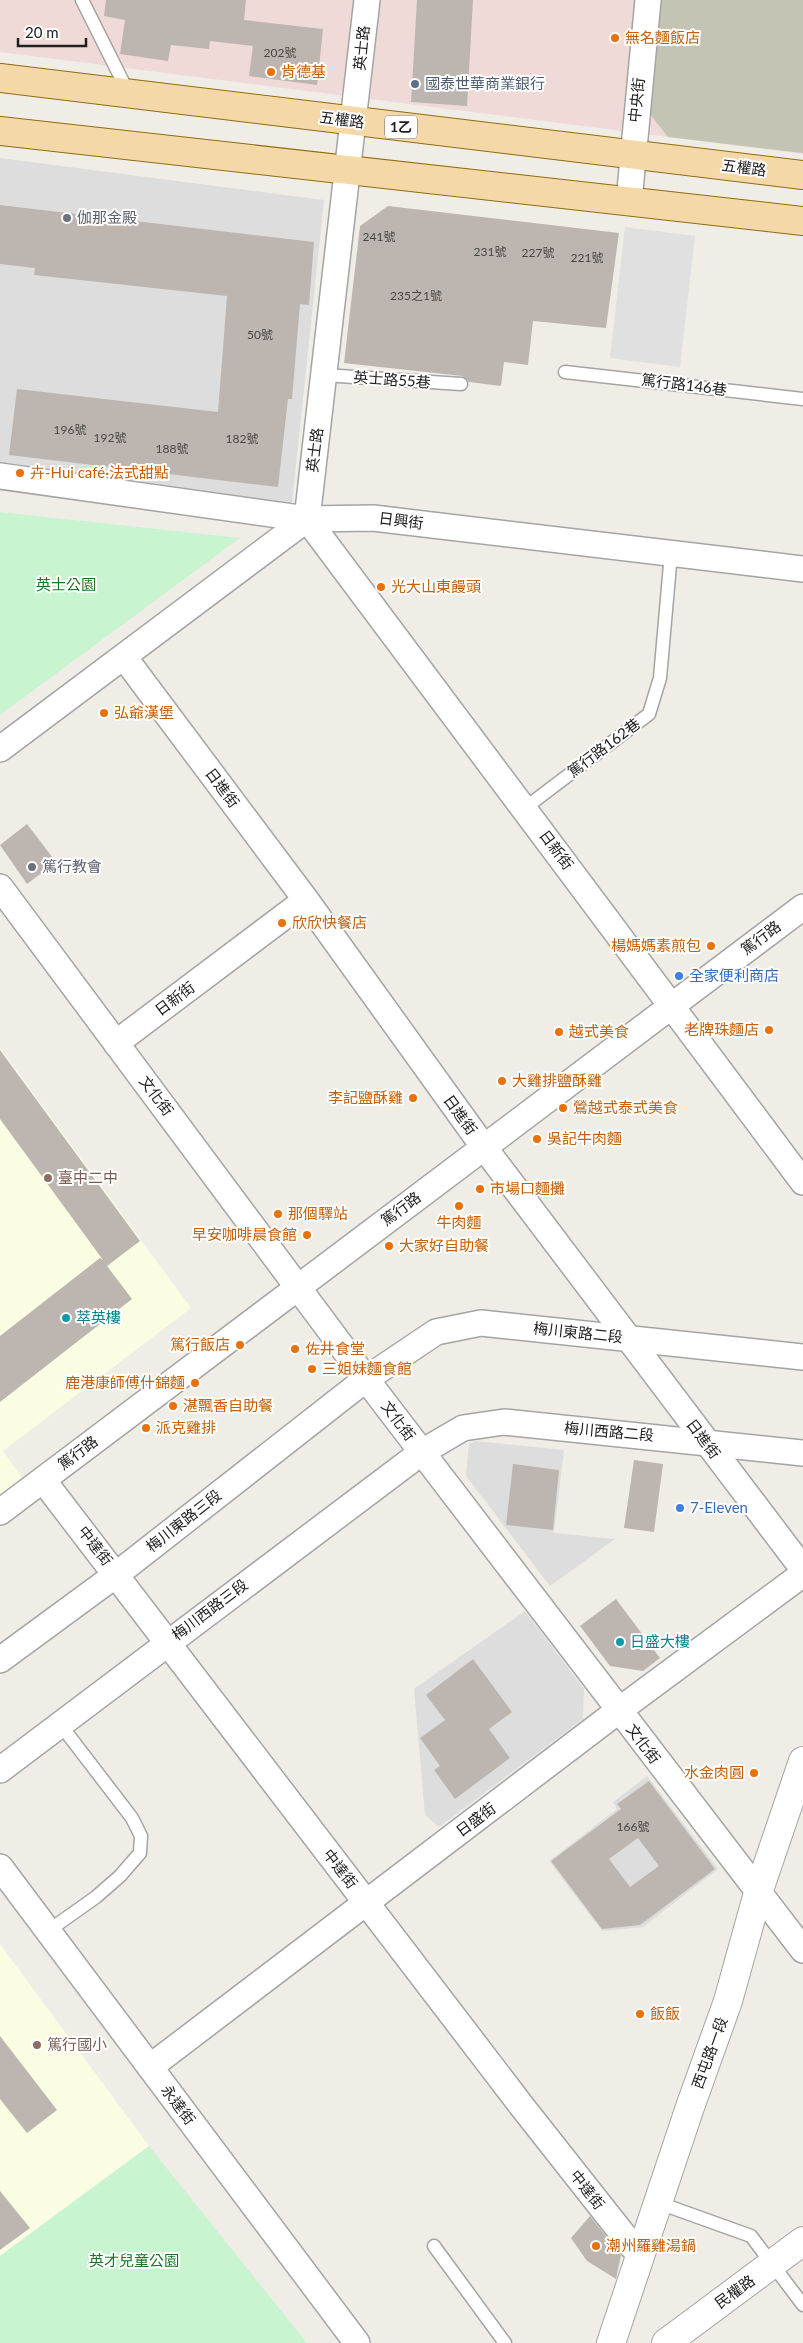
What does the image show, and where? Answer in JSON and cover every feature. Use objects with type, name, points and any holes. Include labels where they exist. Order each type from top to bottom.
[{"type":"main road","name":"五權路","points":[[0,78],[803,175]]},
{"type":"main road","points":[[0,130],[803,221]]},
{"type":"street","name":"英士路","points":[[307,519],[367,0]]},
{"type":"street","name":"中央街","points":[[629,201],[648,0]]},
{"type":"street","name":"日興街","points":[[0,476],[307,519],[373,518],[803,569]]},
{"type":"street","points":[[0,749],[307,519]]},
{"type":"street","name":"日新街","points":[[307,519],[803,1182]]},
{"type":"street","name":"日進街","points":[[124,657],[306,900],[483,1146],[704,1441],[803,1569]]},
{"type":"street","name":"文化街","points":[[0,887],[366,1379],[618,1711],[803,1950]]},
{"type":"street","name":"日新街","points":[[116,1043],[306,900]]},
{"type":"street","name":"篤行路","points":[[0,1512],[483,1146],[803,907]]},
{"type":"street","name":"梅川東路二段","points":[[366,1379],[436,1332],[481,1323],[803,1357]]},
{"type":"street","name":"梅川東路三段","points":[[0,1660],[117,1574],[366,1379]]},
{"type":"street","name":"梅川西路二段","points":[[422,1452],[463,1428],[504,1422],[704,1441],[803,1453]]},
{"type":"street","name":"梅川西路三段","points":[[0,1770],[167,1642],[422,1452]]},
{"type":"street","name":"中達街","points":[[43,1480],[640,2256]]},
{"type":"street","name":"日盛街","points":[[150,2067],[618,1711],[803,1574]]},
{"type":"street","name":"西屯路一段","points":[[611,2343],[728,2001],[758,1893],[803,1761]]},
{"type":"street","name":"永達街","points":[[0,1867],[357,2343]]},
{"type":"street","name":"民權路","points":[[666,2343],[803,2242]]},
{"type":"lane","points":[[82,0],[130,94]]},
{"type":"lane","name":"篤行路146巷","points":[[565,372],[803,399]]},
{"type":"lane","name":"英士路55巷","points":[[324,375],[460,384]]},
{"type":"lane","name":"篤行路162巷","points":[[525,808],[649,714],[660,678],[672,554]]},
{"type":"lane","points":[[48,1931],[114,1881],[140,1853],[141,1836],[132,1818],[60,1724]]},
{"type":"lane","points":[[658,2202],[751,2236],[803,2305]]},
{"type":"lane","points":[[434,2246],[505,2343]]},
{"type":"shaded area","points":[[0,0],[803,0],[803,154],[0,52]]},
{"type":"shaded area","points":[[660,0],[803,0],[803,153],[668,137],[648,112]]},
{"type":"shaded area","points":[[0,158],[324,200],[291,512],[0,470]]},
{"type":"shaded area","points":[[625,227],[695,236],[680,367],[610,358]]},
{"type":"shaded area","name":"臺中二中","points":[[0,1048],[191,1308],[3,1451],[25,1482],[0,1499]]},
{"type":"shaded area","points":[[475,1441],[564,1450],[554,1533],[615,1539],[550,1586],[466,1476],[469,1444]]},
{"type":"shaded area","points":[[525,1611],[584,1689],[583,1719],[439,1827],[425,1815],[414,1689]]},
{"type":"shaded area","points":[[647,1776],[718,1869],[643,1927],[602,1931],[549,1861],[617,1809],[613,1802]]},
{"type":"shaded area","name":"篤行國小","points":[[0,1944],[149,2146],[0,2256]]},
{"type":"green space","name":"英士公園","points":[[0,512],[240,538],[0,715]]},
{"type":"green space","name":"英才兒童公園","points":[[149,2146],[307,2343],[0,2343],[0,2256]]},
{"type":"building","points":[[106,0],[246,0],[244,20],[323,29],[317,85],[249,76],[253,46],[210,41],[209,49],[171,45],[168,61],[120,54],[125,20],[104,16]]},
{"type":"building","points":[[417,0],[473,0],[467,106],[411,102]]},
{"type":"building","points":[[0,205],[314,242],[309,305],[300,304],[292,399],[288,399],[278,487],[9,455],[17,389],[218,412],[227,296],[34,275],[35,268],[0,264]]},
{"type":"building","points":[[388,206],[619,233],[606,328],[533,321],[528,365],[504,362],[501,386],[469,382],[462,376],[344,363],[360,226]]},
{"type":"building","name":"篤行教會","points":[[27,824],[56,862],[27,884],[0,845]]},
{"type":"building","points":[[0,1050],[140,1241],[107,1266],[132,1299],[0,1402],[0,1336],[100,1258],[103,1260],[0,1119]]},
{"type":"building","points":[[634,1460],[663,1464],[654,1532],[624,1528]]},
{"type":"building","points":[[513,1464],[559,1470],[553,1530],[506,1525]]},
{"type":"building","name":"日盛大樓","points":[[616,1599],[660,1658],[643,1671],[610,1666],[580,1626]]},
{"type":"building","points":[[473,1659],[512,1712],[489,1729],[510,1758],[455,1799],[434,1770],[440,1766],[420,1738],[445,1720],[426,1695]]},
{"type":"building","points":[[649,1781],[715,1869],[640,1925],[602,1929],[551,1861],[621,1809],[617,1804]],"holes":[[[638,1838],[659,1866],[630,1887],[609,1859]]]},
{"type":"building","points":[[0,2036],[57,2110],[27,2133],[0,2099]]},
{"type":"building","points":[[0,2191],[30,2228],[0,2250]]},
{"type":"building","name":"潮州羅雞湯鍋","points":[[590,2216],[621,2255],[616,2279],[587,2261],[571,2238]]},
{"type":"place","name":"無名麵飯店","points":[[615,38]]},
{"type":"place","name":"肯德基","points":[[271,72]]},
{"type":"place","name":"國泰世華商業銀行","points":[[415,84]]},
{"type":"place","name":"伽那金殿","points":[[67,218]]},
{"type":"place","name":"卉-Hui café·法式甜點","points":[[20,473]]},
{"type":"place","name":"光大山東饅頭","points":[[381,587]]},
{"type":"place","name":"弘爺漢堡","points":[[104,713]]},
{"type":"place","name":"篤行教會","points":[[32,867]]},
{"type":"place","name":"欣欣快餐店","points":[[282,923]]},
{"type":"place","name":"楊媽媽素煎包","points":[[711,946]]},
{"type":"place","name":"全家便利商店","points":[[679,976]]},
{"type":"place","name":"老牌珠麵店","points":[[769,1030]]},
{"type":"place","name":"越式美食","points":[[559,1032]]},
{"type":"place","name":"大雞排鹽酥雞","points":[[502,1081]]},
{"type":"place","name":"李記鹽酥雞","points":[[413,1098]]},
{"type":"place","name":"鶯越式泰式美食","points":[[563,1108]]},
{"type":"place","name":"吳記牛肉麵","points":[[537,1139]]},
{"type":"place","name":"臺中二中","points":[[48,1178]]},
{"type":"place","name":"市場口麵攤","points":[[480,1189]]},
{"type":"place","name":"牛肉麵","points":[[459,1206]]},
{"type":"place","name":"那個驛站","points":[[278,1214]]},
{"type":"place","name":"早安咖啡晨食館","points":[[307,1235]]},
{"type":"place","name":"大家好自助餐","points":[[389,1246]]},
{"type":"place","name":"萃英樓","points":[[66,1318]]},
{"type":"place","name":"篤行飯店","points":[[240,1345]]},
{"type":"place","name":"佐井食堂","points":[[295,1349]]},
{"type":"place","name":"三姐妹麵食館","points":[[312,1369]]},
{"type":"place","name":"鹿港康師傅什錦麵","points":[[195,1383]]},
{"type":"place","name":"湛飄香自助餐","points":[[173,1406]]},
{"type":"place","name":"派克雞排","points":[[146,1428]]},
{"type":"place","name":"7-Eleven","points":[[680,1508]]},
{"type":"place","name":"日盛大樓","points":[[620,1642]]},
{"type":"place","name":"水金肉圓","points":[[754,1773]]},
{"type":"place","name":"飯飯","points":[[640,2014]]},
{"type":"place","name":"篤行國小","points":[[37,2045]]},
{"type":"place","name":"潮州羅雞湯鍋","points":[[596,2246]]}]
